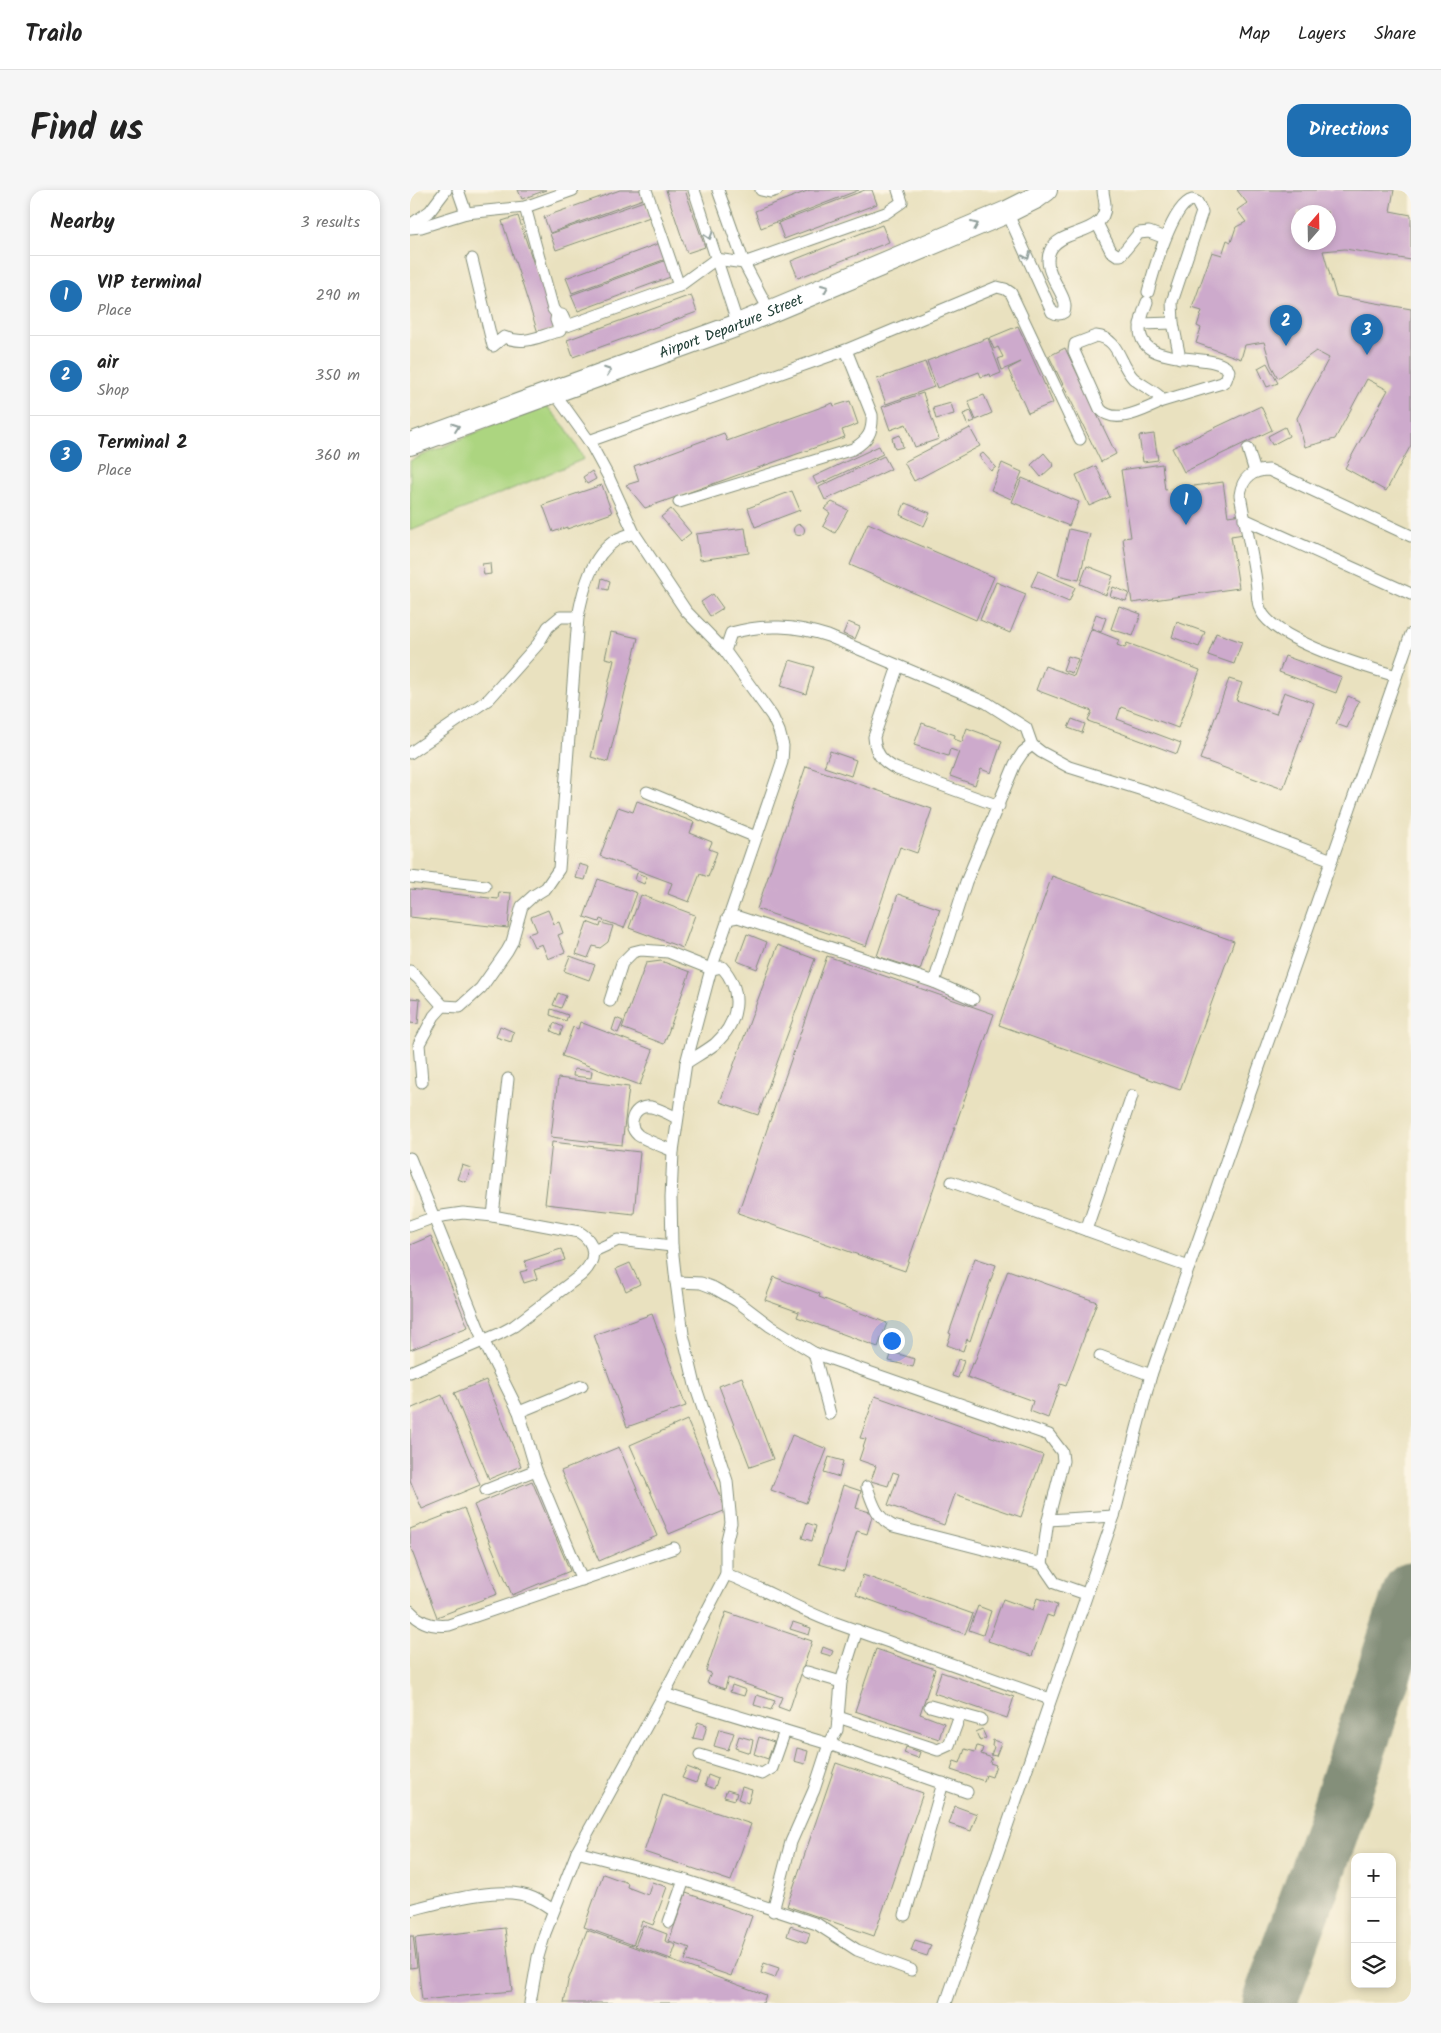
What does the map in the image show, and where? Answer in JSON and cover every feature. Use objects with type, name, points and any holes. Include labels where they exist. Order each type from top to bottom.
[{"type":"street","name":"Airport Departure Street","points":[[410,444],[738,325],[1007,212],[1035,198],[1046,190]]},
{"type":"lane","points":[[410,227],[430,211],[446,190]]},
{"type":"lane","points":[[458,190],[466,213]]},
{"type":"lane","points":[[410,227],[421,227],[466,213],[525,207],[573,190]]},
{"type":"lane","points":[[646,190],[679,286]]},
{"type":"lane","points":[[694,190],[738,325]]},
{"type":"lane","points":[[718,190],[744,264],[770,312]]},
{"type":"lane","points":[[761,190],[770,192],[777,190]]},
{"type":"lane","points":[[525,207],[553,309],[557,314],[562,315],[567,326],[679,286],[716,258],[744,264],[886,213],[902,202],[898,190]]},
{"type":"lane","points":[[1007,212],[1052,312],[1058,315],[1064,312],[1066,306],[1050,272],[1049,252],[1054,244],[1063,238],[1097,223],[1103,215],[1106,206],[1103,190]]},
{"type":"lane","points":[[1159,402],[1157,394],[1140,384],[1131,375],[1114,345],[1109,340],[1096,336],[1075,344],[1074,351],[1100,409],[1104,413],[1116,417],[1222,383],[1226,380],[1229,371],[1222,363],[1180,358],[1154,350],[1142,338],[1140,324],[1165,238],[1182,206],[1192,200],[1197,202],[1202,212],[1172,302],[1173,323],[1180,358]]},
{"type":"lane","points":[[1097,223],[1111,251],[1117,255],[1124,252],[1139,233],[1149,232],[1165,238]]},
{"type":"lane","points":[[472,259],[493,346],[504,337],[511,340],[535,340],[560,331],[556,320],[557,314]]},
{"type":"lane","points":[[589,441],[846,350],[998,287],[1011,293],[1080,439]]},
{"type":"lane","points":[[1140,324],[1173,323]]},
{"type":"lane","points":[[846,350],[854,373]]},
{"type":"lane","points":[[679,502],[853,449],[862,443],[869,436],[873,426],[872,415],[846,350]]},
{"type":"lane","points":[[530,2003],[538,1957],[553,1910],[577,1852],[664,1694],[726,1574],[726,1544],[731,1523],[727,1481],[696,1386],[683,1334],[676,1282],[672,1246],[671,1198],[673,1151],[676,1118],[686,1063],[711,969],[782,762],[783,746],[779,730],[772,716],[725,651],[686,611],[634,533],[608,476],[589,441],[553,391]]},
{"type":"lane","points":[[1248,449],[1254,472]]},
{"type":"lane","points":[[1396,676],[1318,649],[1267,620],[1258,604],[1240,487],[1248,476],[1254,472],[1269,470],[1411,536]]},
{"type":"lane","points":[[1244,519],[1411,594]]},
{"type":"lane","points":[[410,971],[443,1006],[460,1006],[481,988],[512,942],[522,906],[546,888],[559,869],[578,617],[586,579],[597,561],[616,540],[634,533]]},
{"type":"lane","points":[[410,753],[489,699],[538,644],[548,627],[560,617],[578,617]]},
{"type":"lane","points":[[725,651],[730,633],[756,627],[789,626],[809,629],[987,703],[1026,728],[1032,745],[1069,767],[1168,798],[1332,860]]},
{"type":"lane","points":[[946,2003],[1114,1516],[1151,1375],[1411,634]]},
{"type":"lane","points":[[898,666],[874,737],[875,747],[880,757],[887,764],[897,769],[999,806]]},
{"type":"lane","points":[[934,982],[966,882],[1015,764],[1023,752],[1032,745]]},
{"type":"lane","points":[[647,792],[756,836]]},
{"type":"lane","points":[[410,877],[485,886]]},
{"type":"lane","points":[[727,919],[738,917],[934,982],[973,999]]},
{"type":"lane","points":[[610,1001],[622,963],[633,952],[641,950],[668,952],[711,969],[722,967],[731,978],[736,991],[736,1006],[732,1021],[724,1034],[713,1045],[686,1063]]},
{"type":"lane","points":[[422,1082],[415,1053],[423,1034],[443,1006]]},
{"type":"lane","points":[[492,1216],[508,1078]]},
{"type":"lane","points":[[1086,1230],[1132,1096]]},
{"type":"lane","points":[[673,1151],[639,1137],[633,1130],[631,1122],[634,1113],[642,1108],[650,1107],[676,1118]]},
{"type":"lane","points":[[410,1158],[484,1342],[519,1412],[536,1470],[582,1580]]},
{"type":"lane","points":[[952,1182],[1189,1267]]},
{"type":"lane","points":[[410,1226],[434,1217],[463,1213],[492,1216],[578,1232],[586,1236],[594,1251],[588,1269],[514,1326],[484,1342],[410,1372]]},
{"type":"lane","points":[[594,1251],[618,1240],[672,1246]]},
{"type":"lane","points":[[676,1282],[702,1283],[720,1290],[770,1326],[814,1353],[1049,1436],[1062,1452],[1063,1461],[1048,1520],[1042,1564]]},
{"type":"lane","points":[[814,1353],[830,1414]]},
{"type":"lane","points":[[1100,1356],[1151,1375]]},
{"type":"lane","points":[[519,1412],[582,1386]]},
{"type":"lane","points":[[486,1490],[536,1470]]},
{"type":"lane","points":[[867,1487],[875,1510],[880,1517],[893,1526],[1042,1564],[1055,1583],[1086,1594]]},
{"type":"lane","points":[[1048,1520],[1114,1516]]},
{"type":"lane","points":[[410,1610],[424,1623],[441,1626],[449,1625],[674,1548]]},
{"type":"lane","points":[[726,1574],[750,1583],[801,1610],[1050,1699]]},
{"type":"lane","points":[[773,1911],[791,1842],[814,1790],[829,1744],[837,1730],[840,1682],[857,1630]]},
{"type":"lane","points":[[807,1672],[840,1682]]},
{"type":"lane","points":[[664,1694],[829,1744],[967,1792]]},
{"type":"lane","points":[[930,1706],[980,1720]]},
{"type":"lane","points":[[838,1717],[938,1750],[949,1745],[960,1715]]},
{"type":"lane","points":[[700,1755],[762,1774],[772,1768],[785,1731]]},
{"type":"lane","points":[[905,1915],[943,1783]]},
{"type":"lane","points":[[577,1852],[684,1880],[816,1924],[857,1950],[911,1970]]},
{"type":"lane","points":[[669,1922],[684,1880]]},
{"type":"lane","points":[[410,1910],[490,1893],[532,1897],[553,1910]]},
{"type":"green space","points":[[544,403],[566,428],[584,459],[410,531],[410,461]]},
{"type":"building","points":[[518,190],[546,190],[522,199]]},
{"type":"building","points":[[620,190],[640,190],[643,199],[550,233],[544,217]]},
{"type":"building","points":[[666,190],[685,190],[705,247],[687,253]]},
{"type":"building","points":[[810,190],[859,190],[761,228],[755,211]]},
{"type":"building","points":[[865,190],[872,190],[877,204],[784,239],[778,223]]},
{"type":"building","points":[[1237,190],[1394,190],[1390,211],[1411,215],[1411,260],[1345,249],[1336,250],[1336,205],[1291,205],[1291,250],[1334,250],[1323,251],[1336,296],[1411,309],[1411,445],[1386,491],[1345,468],[1388,390],[1367,379],[1335,439],[1305,447],[1297,418],[1329,358],[1316,351],[1278,378],[1271,365],[1264,342],[1245,345],[1241,359],[1196,343],[1201,328],[1197,326],[1202,311],[1192,308],[1212,252],[1222,255],[1227,240],[1231,242],[1236,227],[1246,222],[1237,210],[1247,203]]},
{"type":"building","points":[[644,201],[650,217],[556,250],[550,234]]},
{"type":"building","points":[[518,216],[555,328],[538,333],[502,221]]},
{"type":"building","points":[[882,225],[889,242],[798,278],[791,261]]},
{"type":"building","points":[[660,243],[666,259],[572,293],[566,278]]},
{"type":"building","points":[[667,260],[673,276],[578,311],[571,295]]},
{"type":"building","points":[[691,295],[697,312],[573,357],[567,340]]},
{"type":"building","points":[[1018,326],[1053,403],[1028,413],[1008,369],[1021,362],[1002,370],[998,359],[1003,357],[998,347],[994,349],[989,338]]},
{"type":"building","points":[[988,338],[1001,373],[991,377],[990,374],[981,377],[979,372],[937,388],[927,361]]},
{"type":"building","points":[[1065,348],[1116,454],[1101,462],[1049,356]]},
{"type":"building","points":[[925,362],[934,387],[886,404],[877,379]]},
{"type":"building","points":[[1267,363],[1278,383],[1267,387],[1258,368]]},
{"type":"building","points":[[923,393],[939,439],[915,447],[906,424],[890,430],[882,407]]},
{"type":"building","points":[[984,395],[992,413],[976,420],[968,401]]},
{"type":"building","points":[[850,401],[858,424],[842,430],[845,437],[645,508],[626,485],[639,481],[634,466],[724,433],[727,441],[833,403],[834,406]]},
{"type":"building","points":[[951,403],[954,414],[936,419],[933,408]]},
{"type":"building","points":[[1261,406],[1272,430],[1184,472],[1172,448]]},
{"type":"building","points":[[971,411],[975,421],[967,424],[963,414]]},
{"type":"building","points":[[1285,427],[1289,436],[1272,445],[1268,436]]},
{"type":"building","points":[[970,428],[980,446],[914,481],[904,462]]},
{"type":"building","points":[[1154,434],[1158,460],[1143,462],[1139,436]]},
{"type":"building","points":[[900,435],[903,447],[895,449],[892,438]]},
{"type":"building","points":[[879,446],[883,454],[817,485],[813,477]]},
{"type":"building","points":[[983,453],[996,467],[991,471],[979,456]]},
{"type":"building","points":[[1044,453],[1054,465],[1041,477],[1031,465]]},
{"type":"building","points":[[884,456],[891,469],[825,500],[819,487]]},
{"type":"building","points":[[1002,463],[1022,472],[1011,499],[991,490]]},
{"type":"building","points":[[1162,464],[1165,490],[1223,482],[1228,516],[1241,514],[1244,534],[1231,536],[1239,588],[1132,603],[1123,538],[1131,537],[1121,470]]},
{"type":"building","points":[[1096,466],[1110,497],[1089,506],[1076,475]]},
{"type":"building","points":[[592,471],[596,479],[587,484],[583,477]]},
{"type":"building","points":[[1022,478],[1079,502],[1069,526],[1012,502]]},
{"type":"building","points":[[602,485],[612,513],[553,532],[543,505]]},
{"type":"building","points":[[792,491],[800,510],[755,527],[748,508]]},
{"type":"building","points":[[832,502],[848,510],[835,533],[823,526],[830,513],[824,509]]},
{"type":"building","points":[[905,503],[930,513],[924,526],[900,515]]},
{"type":"building","points":[[671,509],[691,533],[681,541],[661,517]]},
{"type":"building","points":[[868,523],[994,577],[976,620],[850,565]]},
{"type":"building","points":[[797,525],[801,525],[804,530],[803,534],[797,535],[794,532],[794,528]]},
{"type":"building","points":[[745,528],[749,553],[700,560],[696,534]]},
{"type":"building","points":[[1069,529],[1090,534],[1079,580],[1058,575]]},
{"type":"building","points":[[490,563],[491,574],[484,575],[482,564]]},
{"type":"building","points":[[1087,566],[1113,576],[1106,595],[1080,584]]},
{"type":"building","points":[[1038,571],[1075,587],[1069,602],[1031,586]]},
{"type":"building","points":[[602,578],[610,581],[608,590],[600,588]]},
{"type":"building","points":[[996,582],[1026,594],[1010,633],[980,620]]},
{"type":"building","points":[[1113,587],[1129,593],[1126,601],[1110,596]]},
{"type":"building","points":[[713,594],[723,608],[710,616],[701,602]]},
{"type":"building","points":[[1119,606],[1141,614],[1133,636],[1111,629]]},
{"type":"building","points":[[1096,614],[1106,618],[1101,632],[1091,628]]},
{"type":"building","points":[[848,622],[860,627],[855,639],[843,634]]},
{"type":"building","points":[[1177,622],[1205,632],[1199,647],[1172,637]]},
{"type":"building","points":[[1091,629],[1119,640],[1117,645],[1125,648],[1127,643],[1200,670],[1178,728],[1121,707],[1117,719],[1181,743],[1177,754],[1088,721],[1092,711],[1036,690],[1045,666],[1074,676]]},
{"type":"building","points":[[611,632],[638,638],[608,762],[591,757],[614,660],[605,658]]},
{"type":"building","points":[[1216,633],[1242,642],[1234,664],[1208,655]]},
{"type":"building","points":[[1068,656],[1078,659],[1072,673],[1063,670]]},
{"type":"building","points":[[1285,656],[1342,677],[1336,693],[1279,672]]},
{"type":"building","points":[[790,660],[814,667],[806,694],[781,686]]},
{"type":"building","points":[[1229,679],[1242,683],[1236,700],[1276,714],[1284,692],[1314,703],[1283,789],[1200,759]]},
{"type":"building","points":[[1348,696],[1359,701],[1347,728],[1336,724]]},
{"type":"building","points":[[1072,719],[1085,724],[1082,733],[1068,728]]},
{"type":"building","points":[[922,723],[955,735],[954,739],[962,742],[967,728],[1002,741],[991,773],[981,769],[975,785],[950,776],[959,752],[950,749],[948,756],[914,745]]},
{"type":"building","points":[[830,751],[856,760],[851,776],[824,767]]},
{"type":"building","points":[[806,766],[932,809],[917,853],[900,847],[866,946],[757,909]]},
{"type":"building","points":[[637,801],[694,822],[690,833],[712,842],[709,849],[717,852],[708,877],[700,874],[689,902],[668,894],[672,883],[600,856],[618,807],[633,812]]},
{"type":"building","points":[[579,864],[589,867],[585,880],[575,878]]},
{"type":"building","points":[[637,873],[647,877],[644,884],[635,880]]},
{"type":"building","points":[[1052,876],[1234,941],[1180,1090],[999,1025]]},
{"type":"building","points":[[598,879],[637,893],[624,928],[600,919],[599,922],[584,917]]},
{"type":"building","points":[[410,889],[498,899],[499,892],[511,893],[508,928],[410,917]]},
{"type":"building","points":[[898,894],[940,909],[920,970],[877,956]]},
{"type":"building","points":[[641,895],[695,915],[683,948],[629,928]]},
{"type":"building","points":[[548,910],[554,924],[559,922],[563,933],[558,935],[565,952],[548,959],[542,944],[534,947],[528,934],[537,931],[531,917]]},
{"type":"building","points":[[587,922],[600,927],[601,923],[613,926],[608,942],[600,948],[593,946],[588,958],[576,954]]},
{"type":"building","points":[[747,934],[767,942],[757,969],[737,961]]},
{"type":"building","points":[[778,945],[815,959],[758,1115],[720,1102]]},
{"type":"building","points":[[570,956],[595,965],[589,980],[564,971]]},
{"type":"building","points":[[827,956],[994,1014],[905,1271],[738,1213]]},
{"type":"building","points":[[661,961],[690,972],[664,1044],[622,1028],[646,963]]},
{"type":"building","points":[[558,993],[566,996],[561,1008],[553,1005]]},
{"type":"building","points":[[410,998],[420,999],[418,1024],[410,1023]]},
{"type":"building","points":[[551,1009],[568,1015],[566,1021],[550,1015]]},
{"type":"building","points":[[616,1018],[623,1021],[618,1033],[612,1030]]},
{"type":"building","points":[[580,1022],[653,1050],[640,1085],[562,1056],[573,1027],[578,1029]]},
{"type":"building","points":[[554,1023],[563,1027],[560,1035],[551,1031]]},
{"type":"building","points":[[500,1026],[514,1032],[511,1042],[496,1037]]},
{"type":"building","points":[[574,1069],[592,1071],[591,1078],[573,1076]]},
{"type":"building","points":[[558,1078],[629,1087],[622,1145],[551,1137]]},
{"type":"building","points":[[552,1142],[640,1152],[634,1214],[545,1204]]},
{"type":"building","points":[[462,1165],[471,1168],[466,1182],[457,1179]]},
{"type":"building","points":[[431,1236],[468,1327],[410,1350],[410,1245]]},
{"type":"building","points":[[561,1249],[565,1260],[534,1270],[537,1279],[524,1283],[520,1272],[528,1270],[525,1261]]},
{"type":"building","points":[[975,1258],[996,1265],[970,1341],[967,1339],[963,1351],[947,1345],[951,1334],[949,1333]]},
{"type":"building","points":[[630,1263],[640,1284],[626,1291],[616,1269]]},
{"type":"building","points":[[1008,1270],[1097,1302],[1066,1386],[1060,1384],[1048,1418],[1030,1411],[1033,1401],[967,1377],[972,1363],[974,1364]]},
{"type":"building","points":[[774,1277],[820,1294],[819,1297],[887,1323],[878,1347],[797,1317],[799,1312],[765,1300]]},
{"type":"building","points":[[652,1314],[686,1406],[627,1427],[594,1335]]},
{"type":"building","points":[[892,1352],[915,1359],[913,1367],[889,1361]]},
{"type":"building","points":[[958,1359],[964,1361],[958,1378],[952,1376]]},
{"type":"building","points":[[742,1377],[773,1459],[750,1467],[719,1386]]},
{"type":"building","points":[[486,1380],[521,1466],[489,1479],[454,1393]]},
{"type":"building","points":[[442,1395],[480,1485],[422,1509],[410,1480],[410,1409]]},
{"type":"building","points":[[875,1396],[1043,1455],[1021,1517],[955,1494],[944,1525],[888,1505],[899,1474],[893,1472],[888,1486],[871,1481],[876,1466],[859,1460],[866,1439],[860,1438]]},
{"type":"building","points":[[687,1420],[726,1510],[669,1534],[630,1445]]},
{"type":"building","points":[[792,1435],[827,1449],[806,1503],[771,1490]]},
{"type":"building","points":[[619,1447],[657,1536],[599,1561],[561,1471]]},
{"type":"building","points":[[829,1457],[843,1461],[839,1477],[824,1472]]},
{"type":"building","points":[[532,1481],[570,1571],[512,1595],[474,1505]]},
{"type":"building","points":[[843,1485],[861,1491],[856,1508],[873,1513],[867,1534],[857,1531],[844,1571],[819,1564]]},
{"type":"building","points":[[464,1508],[497,1594],[437,1617],[410,1546],[410,1529]]},
{"type":"building","points":[[807,1523],[816,1526],[812,1541],[802,1538]]},
{"type":"building","points":[[863,1575],[973,1614],[965,1634],[856,1595]]},
{"type":"building","points":[[1037,1598],[1057,1605],[1053,1617],[1047,1615],[1032,1656],[988,1641],[1003,1599],[1033,1610]]},
{"type":"building","points":[[978,1606],[991,1611],[983,1635],[969,1630]]},
{"type":"building","points":[[726,1612],[812,1641],[789,1711],[778,1707],[782,1697],[728,1678],[725,1689],[707,1683],[711,1673],[706,1671]]},
{"type":"building","points":[[793,1622],[811,1628],[809,1635],[790,1629]]},
{"type":"building","points":[[823,1647],[833,1651],[831,1656],[821,1653]]},
{"type":"building","points":[[876,1649],[935,1669],[920,1714],[944,1723],[939,1739],[855,1711]]},
{"type":"building","points":[[941,1672],[1014,1697],[1007,1718],[934,1693]]},
{"type":"building","points":[[732,1685],[746,1690],[744,1696],[730,1692]]},
{"type":"building","points":[[757,1695],[775,1701],[771,1710],[754,1705]]},
{"type":"building","points":[[698,1722],[707,1725],[703,1740],[693,1738]]},
{"type":"building","points":[[719,1729],[734,1733],[728,1750],[714,1746]]},
{"type":"building","points":[[982,1729],[986,1738],[980,1741],[976,1732]]},
{"type":"building","points":[[739,1736],[753,1740],[750,1753],[735,1748]]},
{"type":"building","points":[[759,1737],[774,1742],[768,1759],[754,1754]]},
{"type":"building","points":[[993,1740],[1001,1743],[996,1756],[991,1755],[994,1747],[992,1746]]},
{"type":"building","points":[[977,1746],[983,1748],[981,1754],[992,1758],[990,1763],[996,1765],[992,1777],[986,1775],[984,1781],[951,1770],[954,1761],[960,1763],[965,1749],[975,1752]]},
{"type":"building","points":[[906,1747],[920,1752],[918,1758],[904,1753]]},
{"type":"building","points":[[797,1748],[808,1751],[805,1764],[794,1761]]},
{"type":"building","points":[[836,1763],[923,1793],[874,1936],[787,1906]]},
{"type":"building","points":[[687,1767],[700,1772],[696,1783],[682,1778]]},
{"type":"building","points":[[708,1775],[718,1779],[714,1789],[705,1785]]},
{"type":"building","points":[[742,1787],[752,1790],[748,1803],[738,1799]]},
{"type":"building","points":[[727,1790],[737,1793],[735,1800],[724,1797]]},
{"type":"building","points":[[663,1795],[751,1824],[731,1881],[644,1852]]},
{"type":"building","points":[[955,1806],[977,1814],[971,1831],[949,1824]]},
{"type":"building","points":[[603,1874],[628,1883],[627,1887],[648,1895],[652,1882],[667,1887],[653,1925],[642,1921],[633,1945],[584,1927]]},
{"type":"building","points":[[686,1893],[752,1916],[731,1976],[685,1960],[690,1948],[669,1941]]},
{"type":"building","points":[[643,1925],[667,1934],[665,1941],[676,1945],[671,1959],[635,1946]]},
{"type":"building","points":[[790,1926],[810,1933],[807,1943],[787,1936]]},
{"type":"building","points":[[505,1928],[512,1991],[422,2000],[415,1938]]},
{"type":"building","points":[[587,1930],[766,1995],[763,2003],[564,2003],[568,1981]]},
{"type":"building","points":[[410,1936],[413,1936],[417,1967],[410,1968]]},
{"type":"building","points":[[915,1940],[931,1945],[927,1956],[911,1951]]},
{"type":"building","points":[[764,1963],[779,1968],[775,1978],[761,1973]]},
{"type":"taxiway","points":[[1269,2003],[1331,1833],[1411,1590]]},
{"type":"place","name":"air","points":[[1286,346]]},
{"type":"place","name":"Terminal 2","points":[[1367,355]]},
{"type":"place","name":"VIP terminal","points":[[1186,525]]}]
